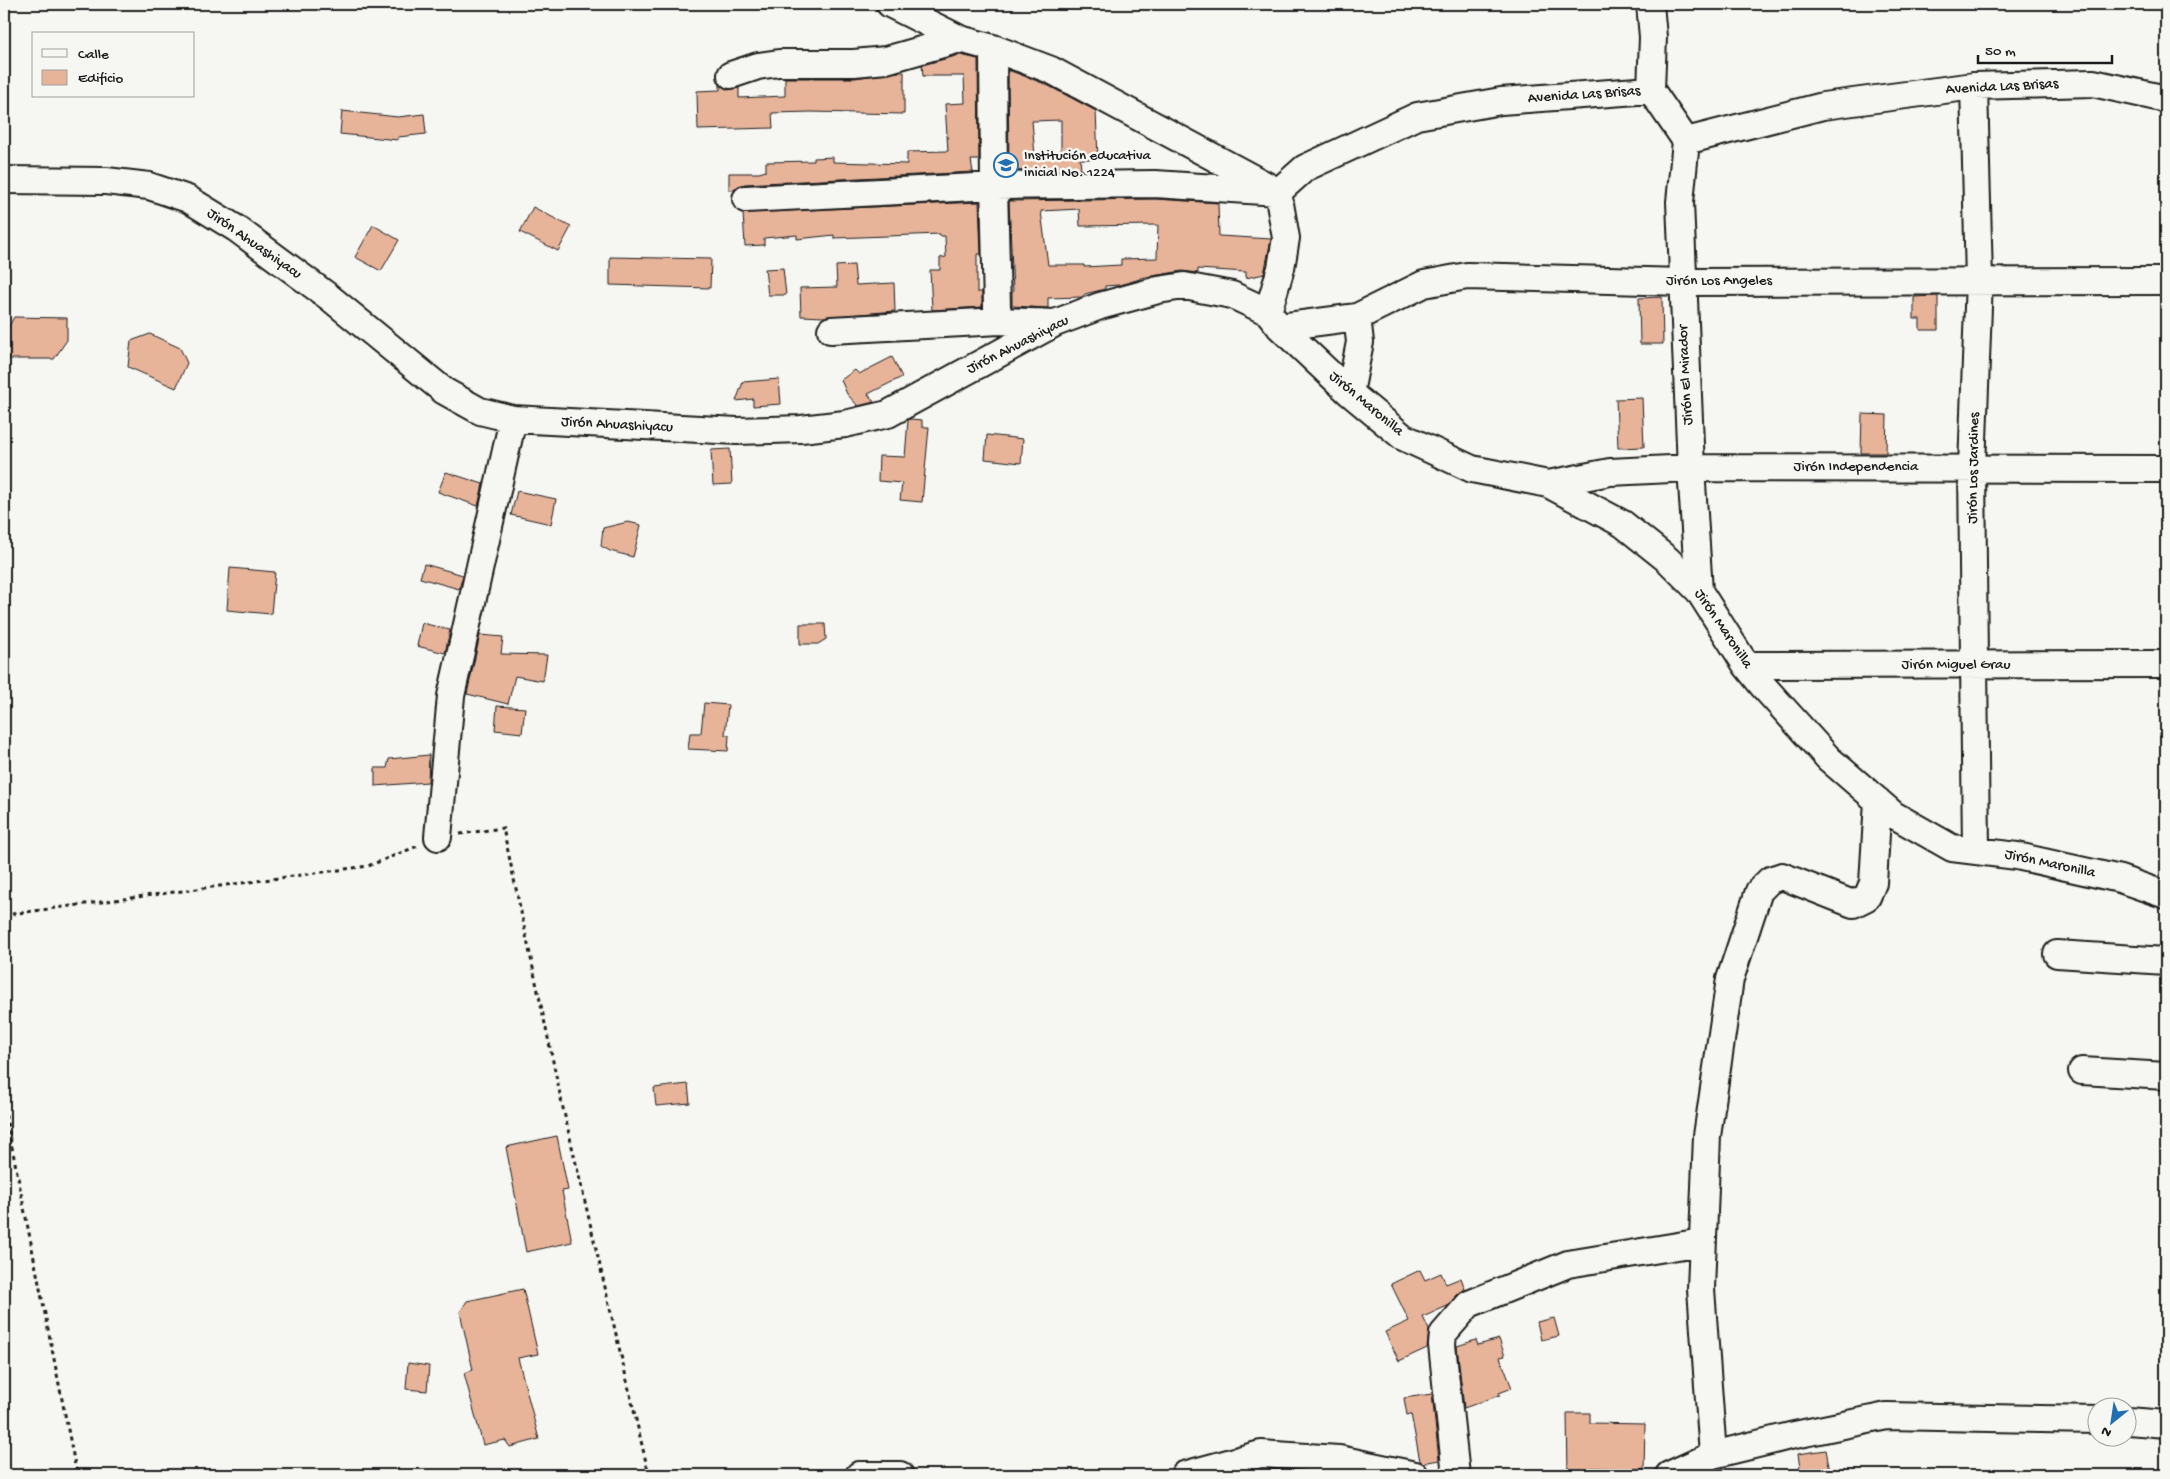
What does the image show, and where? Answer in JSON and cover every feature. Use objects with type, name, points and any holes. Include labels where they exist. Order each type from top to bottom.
[{"type":"street","points":[[890,4],[960,39],[993,48],[1051,70],[1278,192]]},
{"type":"street","points":[[1650,4],[1653,37],[1652,90]]},
{"type":"street","points":[[731,75],[758,66],[779,63],[854,63],[886,60],[960,39]]},
{"type":"street","points":[[993,48],[997,307],[1000,321]]},
{"type":"street","name":"Avenida Las Brisas","points":[[1278,192],[1305,168],[1417,116],[1501,100],[1652,90],[1686,141],[1823,106],[1974,86],[2093,83],[2166,98]]},
{"type":"street","name":"Jirón Los Jardines","points":[[1974,86],[1979,280],[1972,467],[1976,851]]},
{"type":"street","name":"Jirón El Mirador","points":[[1686,141],[1680,202],[1682,282],[1699,590]]},
{"type":"street","name":"Jirón Ahuashiyacu","points":[[4,180],[106,181],[149,186],[188,199],[237,229],[329,297],[444,390],[480,411],[513,419],[737,431],[801,429],[845,424],[888,414],[1055,323],[1100,306],[1158,290],[1184,286],[1232,294],[1274,320]]},
{"type":"street","points":[[746,200],[994,186],[1155,184],[1278,192]]},
{"type":"street","points":[[1274,320],[1286,238],[1278,192]]},
{"type":"street","name":"Jirón Los Angeles","points":[[1274,320],[1311,322],[1357,317],[1424,284],[1467,276],[1682,282],[2166,281]]},
{"type":"street","points":[[1350,393],[1360,342],[1357,317]]},
{"type":"street","name":"Jirón Maronilla","points":[[1274,320],[1350,393],[1402,437],[1472,469],[1548,484],[1623,524],[1668,560],[1699,590],[1746,665],[1829,759],[1894,815],[1952,848],[2018,856],[2120,879],[2166,894]]},
{"type":"street","points":[[831,330],[1000,321],[1055,323]]},
{"type":"street","points":[[438,837],[451,696],[513,419]]},
{"type":"street","name":"Jirón Independencia","points":[[1548,484],[1610,472],[1691,468],[1972,467],[2166,469]]},
{"type":"street","name":"Jirón Miguel Grau","points":[[1746,665],[2166,664]]},
{"type":"street","points":[[1712,1455],[1701,1289],[1702,1242],[1708,1136],[1730,979],[1759,891],[1770,880],[1782,876],[1853,904],[1867,897],[1874,883],[1878,801]]},
{"type":"street","points":[[2057,954],[2166,961]]},
{"type":"street","points":[[2082,1072],[2166,1076]]},
{"type":"street","points":[[1456,1475],[1442,1345],[1443,1334],[1469,1304],[1568,1264],[1702,1242]]},
{"type":"street","points":[[1669,1475],[1712,1455],[1790,1436],[1887,1416],[2088,1420]]},
{"type":"street","points":[[2138,1422],[2166,1424]]},
{"type":"street","points":[[1184,1475],[1261,1454],[1339,1459],[1415,1475]]},
{"type":"street","points":[[859,1475],[900,1475]]},
{"type":"path","points":[[4,915],[368,866],[438,837],[503,828],[562,1108],[649,1475]]},
{"type":"path","points":[[4,1107],[77,1475]]},
{"type":"building","points":[[960,55],[978,59],[979,160],[971,160],[973,172],[745,184],[738,186],[734,190],[729,190],[729,173],[759,173],[766,171],[766,162],[814,161],[814,158],[833,157],[833,162],[907,164],[907,152],[948,151],[945,104],[965,103],[964,76],[923,76],[922,65]]},
{"type":"building","points":[[1008,70],[1045,84],[1096,111],[1098,159],[1080,159],[1081,170],[1009,171]],"holes":[[[1061,120],[1061,154],[1035,156],[1032,121]]]},
{"type":"building","points":[[904,72],[904,114],[772,113],[773,128],[698,130],[697,91],[720,90],[720,84],[728,90],[739,88],[739,98],[785,96],[785,78],[855,78]]},
{"type":"building","points":[[342,111],[398,117],[424,114],[426,134],[398,137],[398,140],[340,134]]},
{"type":"building","points":[[1155,199],[1218,203],[1219,236],[1271,239],[1264,274],[1246,278],[1246,272],[1198,269],[1198,273],[1182,271],[1140,278],[1119,285],[1105,286],[1105,289],[1085,294],[1082,297],[1048,298],[1048,308],[1012,306],[1009,201]],"holes":[[[1079,209],[1080,226],[1158,225],[1157,258],[1121,259],[1121,265],[1084,267],[1084,265],[1048,265],[1041,211]]]},
{"type":"building","points":[[979,202],[981,254],[977,254],[977,292],[982,292],[982,307],[932,310],[930,270],[940,270],[940,258],[946,257],[945,236],[940,236],[940,234],[834,238],[834,235],[797,239],[797,235],[764,238],[764,245],[745,246],[743,213]]},
{"type":"building","points":[[533,207],[571,227],[558,251],[520,232]]},
{"type":"building","points":[[373,225],[399,240],[381,271],[355,257]]},
{"type":"building","points":[[610,257],[711,259],[710,288],[610,285]]},
{"type":"building","points":[[854,265],[856,285],[894,283],[895,311],[824,317],[801,316],[800,288],[837,287],[836,266]]},
{"type":"building","points":[[783,268],[786,295],[768,295],[765,269]]},
{"type":"building","points":[[1938,296],[1938,330],[1920,330],[1920,319],[1914,319],[1914,297]]},
{"type":"building","points":[[1662,297],[1663,344],[1640,344],[1639,298]]},
{"type":"building","points":[[14,317],[67,318],[67,340],[54,359],[4,359],[4,335]]},
{"type":"building","points":[[150,334],[180,348],[187,363],[176,388],[128,367],[131,341]]},
{"type":"building","points":[[892,357],[902,377],[868,394],[874,402],[858,406],[847,394],[841,380],[855,370],[859,374]]},
{"type":"building","points":[[779,379],[781,404],[753,406],[753,399],[736,401],[743,382]]},
{"type":"building","points":[[1642,398],[1644,447],[1618,448],[1616,399]]},
{"type":"building","points":[[1862,414],[1887,415],[1886,453],[1861,453]]},
{"type":"building","points":[[908,420],[922,420],[922,427],[929,427],[922,502],[900,500],[902,483],[878,481],[879,456],[905,457]]},
{"type":"building","points":[[987,435],[1023,439],[1021,463],[985,459]]},
{"type":"building","points":[[730,449],[732,484],[713,485],[711,450]]},
{"type":"building","points":[[446,472],[483,484],[478,506],[438,492]]},
{"type":"building","points":[[517,491],[556,499],[551,524],[511,515]]},
{"type":"building","points":[[628,522],[641,525],[633,557],[610,551],[601,546],[603,528]]},
{"type":"building","points":[[424,564],[463,575],[459,589],[420,578]]},
{"type":"building","points":[[230,568],[275,572],[271,614],[227,610]]},
{"type":"building","points":[[422,623],[450,630],[445,653],[417,646]]},
{"type":"building","points":[[800,624],[825,624],[826,639],[818,644],[800,644]]},
{"type":"building","points":[[480,635],[503,637],[501,654],[547,655],[543,681],[515,676],[508,704],[467,694]]},
{"type":"building","points":[[704,703],[728,705],[725,735],[729,735],[728,751],[688,749],[690,733],[701,733]]},
{"type":"building","points":[[497,706],[525,708],[522,733],[495,730]]},
{"type":"building","points":[[429,755],[428,782],[375,786],[375,768],[387,768],[389,759]]},
{"type":"building","points":[[688,1084],[690,1103],[656,1106],[654,1088]]},
{"type":"building","points":[[557,1136],[568,1190],[562,1191],[572,1242],[526,1252],[506,1147]]},
{"type":"building","points":[[1420,1270],[1425,1280],[1441,1273],[1446,1284],[1461,1278],[1465,1289],[1447,1306],[1423,1317],[1429,1330],[1427,1348],[1399,1361],[1385,1332],[1409,1321],[1391,1284]]},
{"type":"building","points":[[523,1289],[538,1354],[518,1358],[539,1439],[510,1447],[505,1440],[483,1445],[464,1373],[473,1370],[460,1312],[467,1301]]},
{"type":"building","points":[[1554,1318],[1559,1336],[1541,1340],[1537,1322]]},
{"type":"building","points":[[1499,1339],[1505,1356],[1500,1357],[1512,1388],[1499,1393],[1500,1395],[1464,1408],[1457,1346],[1476,1340],[1478,1345]]},
{"type":"building","points":[[408,1363],[429,1366],[427,1391],[406,1389]]},
{"type":"building","points":[[1432,1394],[1439,1460],[1423,1463],[1420,1461],[1411,1414],[1407,1415],[1404,1398]]},
{"type":"building","points":[[1567,1413],[1590,1413],[1590,1423],[1645,1424],[1644,1469],[1591,1468],[1591,1475],[1568,1475]]},
{"type":"building","points":[[1826,1450],[1831,1475],[1801,1475],[1798,1454]]},
{"type":"place","name":"Institución educativa inicial No. 1224","points":[[1006,165]]}]
